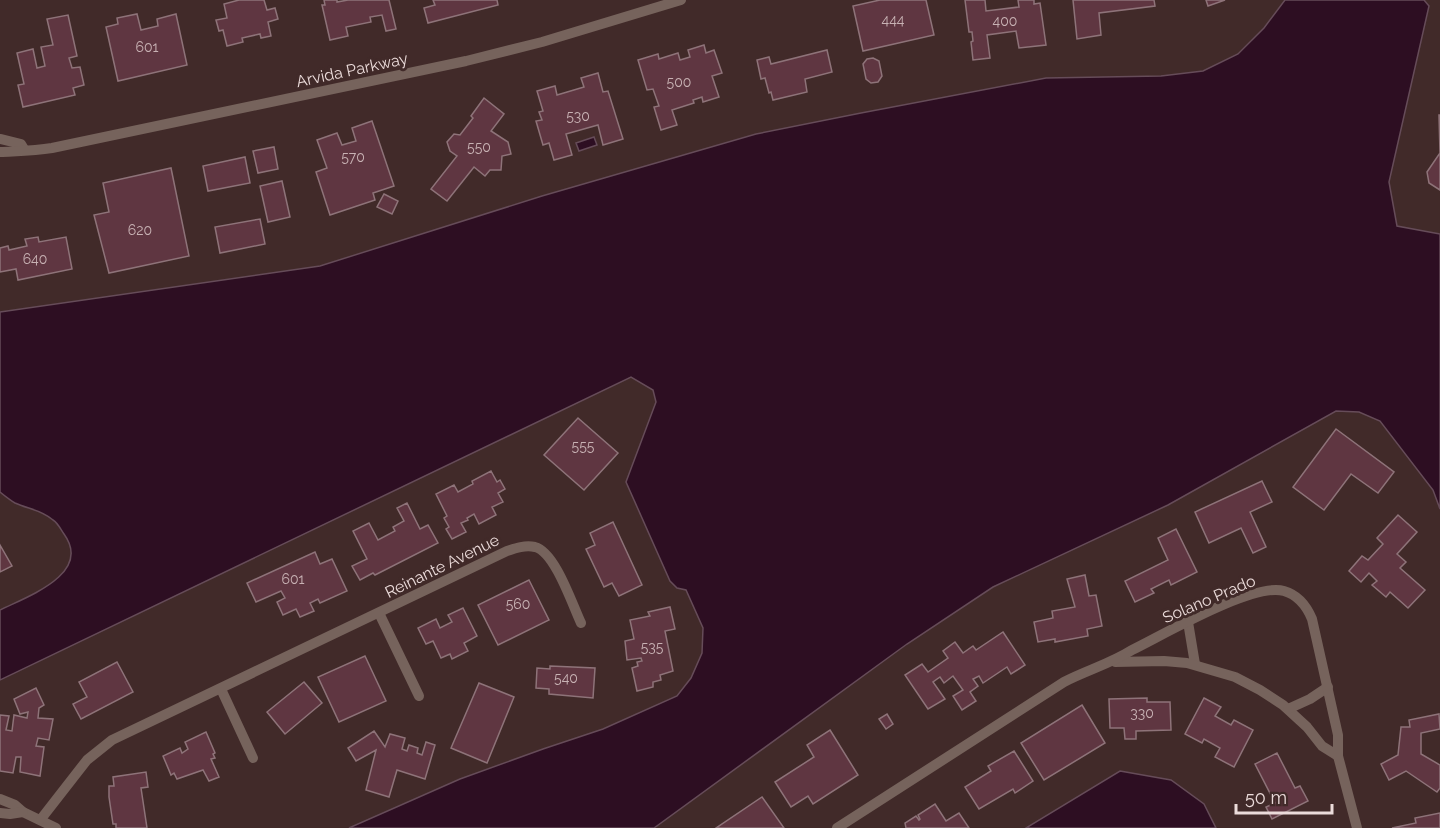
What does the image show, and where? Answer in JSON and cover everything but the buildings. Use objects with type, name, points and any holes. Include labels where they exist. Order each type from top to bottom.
[{"type":"street","name":"Arvida Parkway","points":[[0,145],[19,152],[24,149],[52,148],[466,61],[542,42],[681,0]]},
{"type":"street","name":"Reinante Avenue","points":[[41,819],[87,760],[125,733],[507,551],[529,546],[542,550],[554,563],[581,623]]},
{"type":"street","name":"Solano Prado","points":[[837,828],[1042,695],[1076,676],[1114,662],[1132,650],[1188,622],[1261,591],[1280,590],[1290,593],[1306,606],[1312,619],[1338,735],[1338,756],[1357,828]]},
{"type":"street","name":"Reinante Avenue","points":[[379,613],[419,696]]},
{"type":"street","points":[[1188,622],[1195,664]]},
{"type":"street","name":"Solano Prado","points":[[1114,662],[1164,661],[1195,664],[1235,677],[1266,693],[1288,709],[1307,727],[1322,746],[1338,756]]},
{"type":"street","points":[[1288,709],[1310,699],[1328,687]]},
{"type":"street","points":[[220,688],[253,758]]},
{"type":"street","points":[[0,799],[56,828]]},
{"type":"street","points":[[0,813],[23,812]]},
{"type":"shaded area","points":[[1285,0],[1424,0],[1429,6],[1389,182],[1397,226],[1440,234],[1440,509],[1433,490],[1380,421],[1359,412],[1336,411],[1168,505],[993,587],[907,644],[654,828],[349,828],[460,779],[603,729],[677,696],[691,678],[702,653],[703,628],[686,590],[677,588],[670,581],[626,482],[656,402],[653,390],[631,377],[0,680],[0,610],[53,582],[70,561],[71,548],[55,521],[40,512],[15,503],[0,492],[0,312],[320,266],[542,196],[756,134],[1046,78],[1161,76],[1203,71],[1238,54],[1264,28]]},
{"type":"shaded area","points":[[594,137],[597,145],[579,151],[576,143]]},
{"type":"shaded area","points":[[1120,771],[1171,780],[1204,804],[1216,828],[1026,828]]}]
